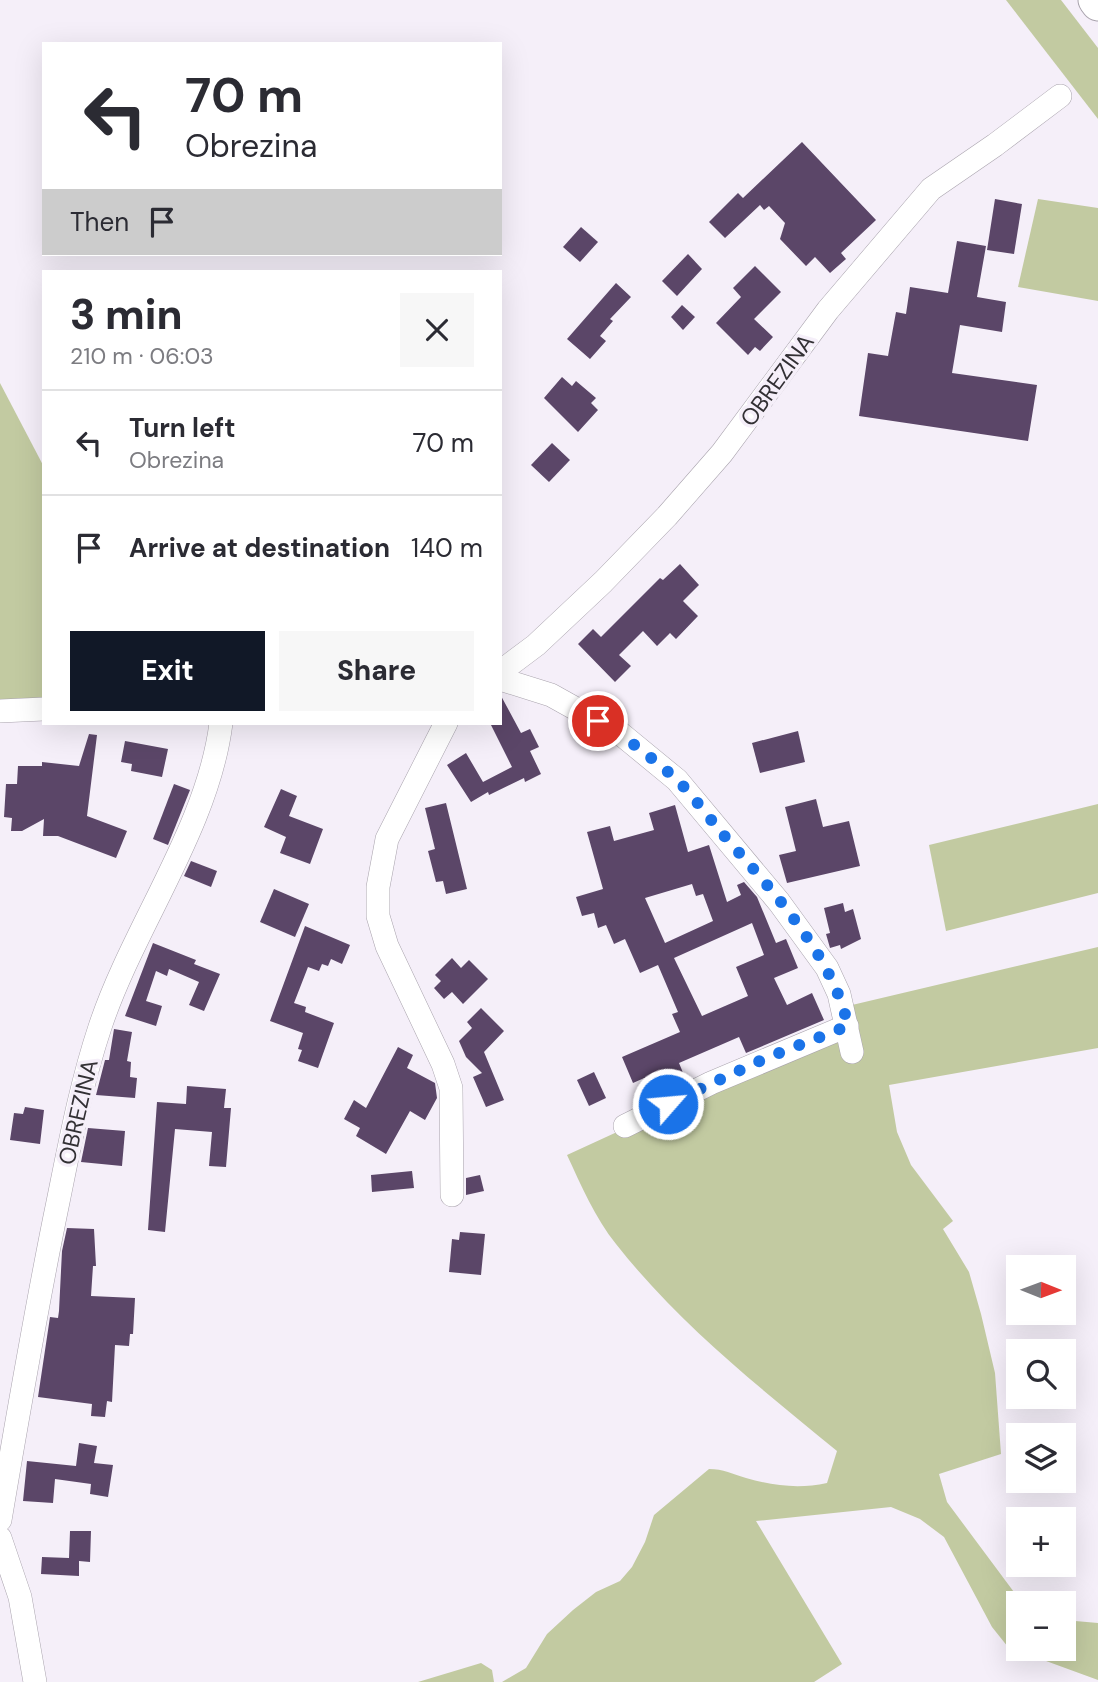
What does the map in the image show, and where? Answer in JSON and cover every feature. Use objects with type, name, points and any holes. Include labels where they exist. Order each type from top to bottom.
[{"type":"street","name":"OBREZINA","points":[[502,671],[536,645],[667,516],[730,442],[828,310],[931,189],[1060,96]]},
{"type":"street","points":[[502,680],[551,695],[621,734],[677,780],[772,893],[827,968],[839,993],[852,1052]]},
{"type":"street","points":[[0,710],[42,709]]},
{"type":"street","name":"OBREZINA","points":[[0,1520],[35,1313],[83,1083],[101,1023],[188,832],[212,768],[221,725]]},
{"type":"street","points":[[445,725],[387,839],[378,887],[378,916],[387,946],[443,1064],[451,1088],[452,1195]]},
{"type":"street","points":[[625,1126],[711,1083],[848,1026]]},
{"type":"street","points":[[0,1538],[10,1560],[20,1597],[31,1647],[35,1682]]},
{"type":"green space","points":[[1006,0],[1061,0],[1098,48],[1098,119]]},
{"type":"green space","points":[[1038,199],[1098,208],[1098,301],[1018,287]]},
{"type":"green space","points":[[0,383],[42,463],[42,700],[0,703]]},
{"type":"green space","points":[[1098,804],[1098,893],[946,931],[929,845]]},
{"type":"green space","points":[[1098,947],[1098,1048],[889,1085],[897,1132],[911,1165],[953,1221],[943,1229],[969,1272],[995,1373],[1001,1454],[939,1474],[947,1502],[1013,1591],[1006,1591],[1006,1644],[992,1627],[944,1537],[920,1519],[891,1507],[756,1521],[842,1664],[814,1682],[502,1682],[526,1668],[547,1634],[573,1610],[596,1592],[620,1581],[632,1567],[645,1542],[654,1515],[709,1469],[777,1485],[827,1483],[837,1451],[721,1354],[640,1273],[601,1223],[567,1155],[754,1069],[804,1050],[852,1005]]},
{"type":"green space","points":[[1076,1621],[1098,1623],[1098,1680],[1046,1661],[1076,1661]]},
{"type":"green space","points":[[481,1663],[492,1670],[494,1682],[418,1682]]},
{"type":"building","points":[[802,142],[876,220],[841,253],[846,259],[830,273],[815,257],[806,266],[780,239],[785,223],[769,206],[764,210],[760,205],[725,238],[709,222],[738,193],[743,198]]},
{"type":"building","points":[[995,199],[1022,204],[1014,254],[987,250]]},
{"type":"building","points":[[581,227],[598,242],[580,262],[563,247]]},
{"type":"building","points":[[957,241],[986,246],[977,297],[1006,302],[1002,332],[960,325],[952,373],[1037,385],[1028,441],[859,416],[868,353],[888,356],[896,312],[906,314],[910,287],[948,293]]},
{"type":"building","points":[[688,254],[702,269],[677,296],[662,281]]},
{"type":"building","points":[[755,266],[781,292],[754,319],[773,337],[760,351],[755,347],[748,355],[716,323],[741,297],[733,288]]},
{"type":"building","points":[[616,283],[631,297],[610,319],[613,321],[600,336],[606,341],[590,359],[567,339]]},
{"type":"building","points":[[682,305],[695,317],[683,330],[671,317]]},
{"type":"building","points":[[562,377],[572,386],[576,381],[596,398],[591,403],[598,410],[578,432],[544,398]]},
{"type":"building","points":[[552,443],[570,460],[549,482],[531,465]]},
{"type":"building","points":[[680,564],[699,585],[683,601],[698,616],[676,639],[670,633],[657,646],[643,631],[619,655],[631,666],[615,682],[578,644],[593,629],[601,637],[660,578],[663,580]]},
{"type":"building","points":[[502,698],[521,733],[530,729],[539,747],[530,751],[541,774],[525,782],[524,778],[489,795],[488,792],[471,802],[447,765],[466,753],[483,782],[512,767],[491,725],[502,725]]},
{"type":"building","points":[[798,731],[805,762],[760,773],[752,743]]},
{"type":"building","points":[[89,734],[97,735],[87,816],[127,831],[116,858],[58,836],[43,836],[44,819],[22,831],[11,831],[12,818],[4,817],[6,784],[17,784],[18,766],[42,766],[42,762],[79,766]]},
{"type":"building","points":[[125,741],[168,749],[162,777],[131,771],[132,764],[121,762]]},
{"type":"building","points":[[174,784],[190,790],[168,845],[153,839]]},
{"type":"building","points":[[281,789],[297,796],[289,816],[323,829],[310,864],[280,853],[286,837],[264,827]]},
{"type":"building","points":[[816,799],[823,827],[849,821],[860,866],[787,883],[779,855],[796,851],[785,807]]},
{"type":"building","points":[[446,803],[467,889],[446,894],[443,881],[436,882],[428,851],[435,849],[425,808]]},
{"type":"building","points":[[675,805],[688,852],[709,845],[727,902],[741,895],[737,885],[744,882],[757,897],[776,943],[786,939],[798,968],[774,978],[787,1005],[812,993],[824,1020],[746,1053],[739,1037],[679,1063],[686,1080],[672,1087],[670,1081],[665,1083],[660,1071],[633,1083],[622,1057],[680,1032],[672,1014],[678,1012],[658,965],[640,973],[625,939],[614,944],[606,925],[598,928],[594,913],[582,916],[576,897],[603,889],[587,832],[610,826],[614,841],[654,830],[649,813]],"holes":[[[692,884],[696,896],[703,894],[713,921],[665,943],[645,898]],[[752,923],[764,955],[736,967],[748,996],[702,1016],[674,958]]]},
{"type":"building","points":[[191,861],[217,871],[211,887],[184,876]]},
{"type":"building","points":[[274,889],[309,904],[295,937],[260,922]]},
{"type":"building","points":[[843,903],[845,912],[853,909],[861,939],[841,949],[840,945],[830,948],[826,934],[830,933],[824,908]]},
{"type":"building","points":[[305,926],[350,945],[342,964],[331,959],[328,966],[322,964],[319,971],[308,967],[294,1003],[306,1007],[305,1012],[334,1023],[318,1068],[298,1061],[302,1050],[298,1049],[303,1033],[270,1021]]},
{"type":"building","points":[[153,943],[196,960],[194,964],[220,974],[204,1011],[189,1005],[199,982],[169,969],[167,976],[156,971],[146,1001],[162,1006],[156,1026],[125,1016]]},
{"type":"building","points":[[452,958],[461,968],[469,960],[488,979],[463,1004],[452,992],[444,999],[434,988],[441,981],[435,975]]},
{"type":"building","points":[[481,1008],[504,1031],[484,1052],[504,1100],[486,1107],[473,1077],[482,1073],[466,1057],[459,1041],[472,1028],[467,1022]]},
{"type":"building","points":[[114,1029],[132,1032],[127,1061],[131,1062],[130,1077],[137,1078],[135,1098],[96,1095],[105,1060],[109,1060]]},
{"type":"building","points":[[398,1047],[413,1055],[407,1068],[435,1083],[437,1098],[425,1120],[410,1111],[386,1154],[356,1136],[360,1128],[344,1119],[354,1100],[366,1108]]},
{"type":"building","points":[[594,1072],[606,1098],[589,1106],[577,1080]]},
{"type":"building","points":[[187,1086],[226,1089],[224,1108],[231,1108],[226,1167],[209,1166],[212,1132],[175,1129],[165,1232],[148,1230],[157,1102],[186,1104]]},
{"type":"building","points":[[25,1107],[44,1110],[40,1144],[10,1140],[14,1113],[23,1114]]},
{"type":"building","points":[[88,1128],[125,1131],[122,1166],[81,1162]]},
{"type":"building","points":[[412,1171],[414,1188],[372,1192],[371,1175]]},
{"type":"building","points":[[480,1175],[484,1191],[466,1195],[466,1178]]},
{"type":"building","points":[[67,1228],[94,1229],[96,1266],[93,1266],[91,1296],[135,1298],[133,1334],[130,1334],[129,1346],[115,1345],[112,1402],[107,1401],[105,1417],[91,1416],[92,1404],[38,1397],[50,1317],[58,1318],[62,1251]]},
{"type":"building","points":[[460,1232],[485,1234],[481,1275],[449,1272],[452,1239],[459,1240]]},
{"type":"building","points":[[79,1443],[97,1446],[94,1463],[113,1465],[108,1497],[90,1494],[91,1484],[55,1479],[53,1503],[23,1501],[27,1461],[76,1466]]},
{"type":"building","points":[[70,1531],[91,1531],[90,1562],[79,1561],[79,1576],[41,1574],[42,1557],[69,1558]]},
{"type":"route","points":[[598,721],[621,734],[677,780],[741,855],[827,968],[839,993],[848,1026],[766,1058],[668,1104]]}]
